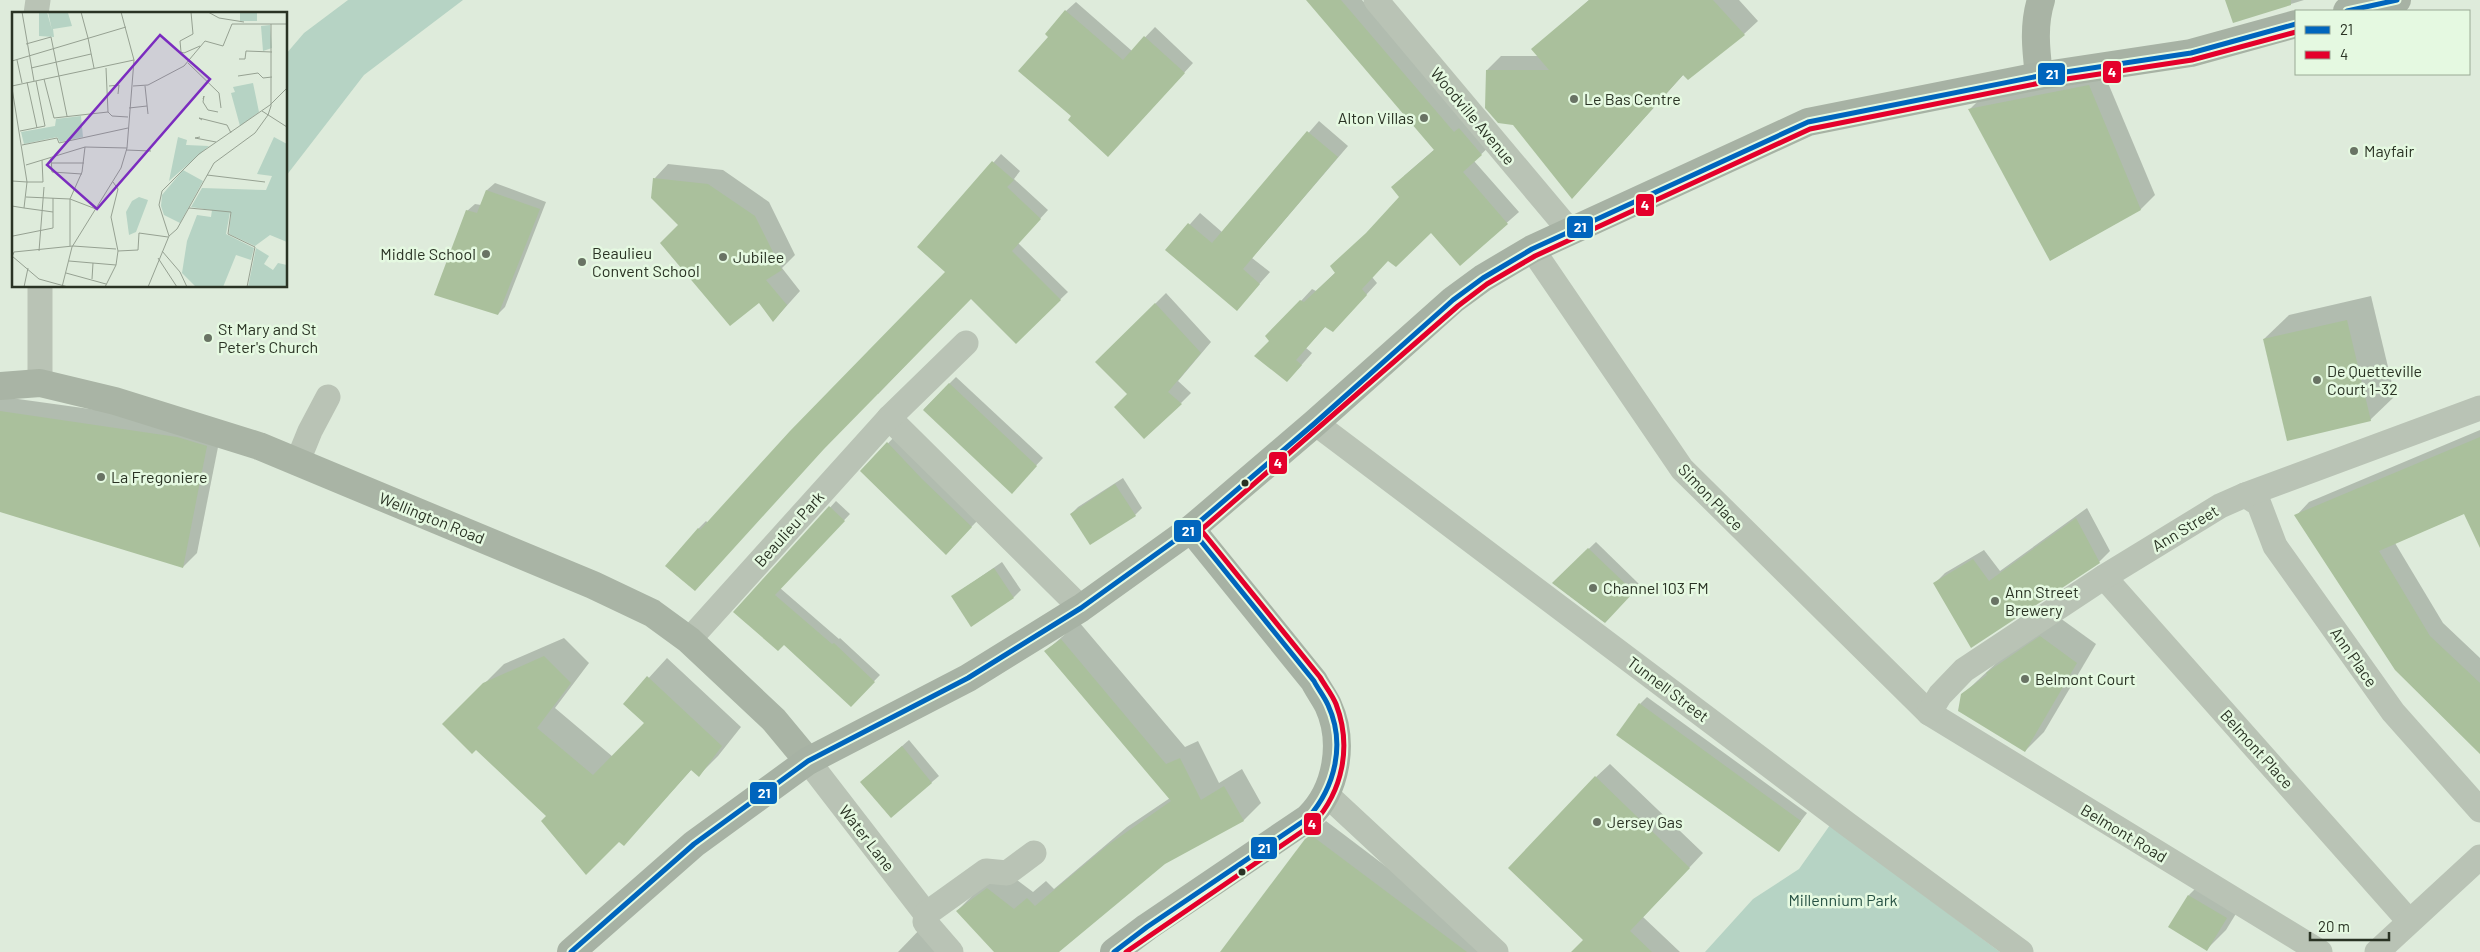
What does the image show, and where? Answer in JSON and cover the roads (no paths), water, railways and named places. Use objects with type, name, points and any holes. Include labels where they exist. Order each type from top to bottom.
[{"type":"main road","points":[[2039,76],[2035,39],[2038,11],[2042,0]]},
{"type":"main road","points":[[2352,10],[2397,0]]},
{"type":"main road","points":[[571,952],[694,844],[808,761],[968,678],[1081,608],[1191,529],[1315,423],[1453,300],[1483,278],[1532,249],[1808,122],[2039,76],[2190,53],[2295,24]]},
{"type":"main road","name":"Wellington Road","points":[[0,386],[40,383],[115,401],[259,446],[593,584],[652,613],[689,640],[774,720],[808,761]]},
{"type":"main road","points":[[1114,952],[1308,818],[1327,795],[1332,782],[1336,746],[1328,706],[1308,674],[1191,529]]},
{"type":"street","name":"Woodville Avenue","points":[[1376,0],[1570,232]]},
{"type":"street","name":"Simon Place","points":[[1532,249],[1682,469],[1929,713]]},
{"type":"street","points":[[40,288],[40,383]]},
{"type":"street","name":"Beaulieu Park","points":[[689,640],[889,418],[966,343]]},
{"type":"street","points":[[297,463],[310,431],[328,397]]},
{"type":"street","name":"Ann Street","points":[[1929,713],[1940,695],[1964,670],[2104,577],[2220,506],[2480,408]]},
{"type":"street","points":[[889,418],[1081,608]]},
{"type":"street","name":"Tunnell Street","points":[[1315,423],[1847,824],[2021,952]]},
{"type":"street","name":"Ann Place","points":[[2245,495],[2259,504],[2275,546],[2393,712],[2480,810]]},
{"type":"street","name":"Belmont Place","points":[[2104,577],[2409,921]]},
{"type":"street","name":"Belmont Road","points":[[1929,713],[2320,952]]},
{"type":"street","name":"Water Lane","points":[[808,761],[926,914],[925,922],[951,952]]},
{"type":"street","points":[[1327,795],[1496,952]]},
{"type":"street","points":[[926,914],[986,872],[1007,873],[1034,853]]},
{"type":"street","points":[[2377,952],[2480,856]]},
{"type":"place","name":"Le Bas Centre","points":[[1574,99]]},
{"type":"place","name":"Alton Villas","points":[[1424,118]]},
{"type":"place","name":"Mayfair","points":[[2354,151]]},
{"type":"place","name":"Middle School","points":[[486,254]]},
{"type":"place","name":"Jubilee","points":[[723,257]]},
{"type":"place","name":"Beaulieu Convent School","points":[[582,262]]},
{"type":"place","name":"St Mary and St Peter's Church","points":[[208,338]]},
{"type":"place","name":"De Quetteville Court 1-32","points":[[2317,380]]},
{"type":"place","name":"La Fregoniere","points":[[101,477]]},
{"type":"place","name":"Channel 103 FM","points":[[1593,588]]},
{"type":"place","name":"Ann Street Brewery","points":[[1995,601]]},
{"type":"place","name":"Belmont Court","points":[[2025,679]]},
{"type":"place","name":"Jersey Gas","points":[[1597,822]]},
{"type":"park label","name":"Millennium Park","points":[[1843,900]]}]
